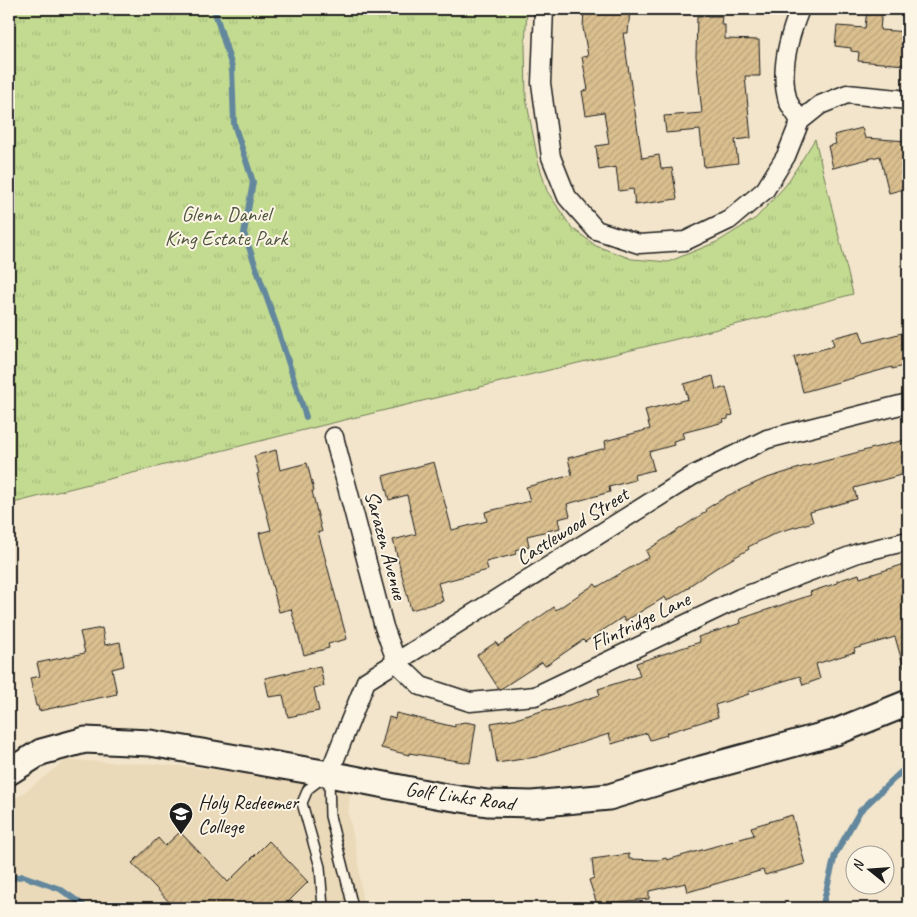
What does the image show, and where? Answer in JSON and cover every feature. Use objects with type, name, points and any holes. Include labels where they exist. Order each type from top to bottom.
[{"type":"street","points":[[544,9],[541,83],[551,157],[567,197],[596,230],[640,244],[685,241],[729,220],[764,190],[786,156],[800,121],[820,105],[847,94],[908,100]]},
{"type":"street","points":[[800,9],[791,31],[784,70],[788,101],[800,121]]},
{"type":"street","name":"Castlewood Street","points":[[329,774],[366,681],[692,476],[767,440],[908,403]]},
{"type":"street","name":"Sarazen Avenue","points":[[334,437],[384,627],[397,663]]},
{"type":"street","name":"Flintridge Lane","points":[[397,663],[421,686],[470,702],[535,696],[740,598],[858,553],[908,541]]},
{"type":"street","name":"Golf Links Road","points":[[9,772],[41,752],[85,740],[150,743],[487,803],[532,804],[609,797],[701,769],[836,732],[908,704]]},
{"type":"lane","points":[[329,774],[330,816],[353,907]]},
{"type":"lane","points":[[323,908],[320,867],[302,803],[308,789],[329,774]]},
{"type":"shaded area","name":"Holy Redeemer College","points":[[66,760],[158,764],[352,783],[348,812],[358,858],[363,908],[9,908],[9,804]]},
{"type":"green space","name":"Glenn Daniel King Estate Park","points":[[9,9],[527,9],[525,45],[526,98],[538,161],[547,191],[571,227],[596,246],[632,259],[668,262],[719,241],[756,218],[786,185],[815,139],[853,294],[779,314],[9,504]]},
{"type":"building","points":[[584,9],[630,9],[628,33],[623,33],[642,158],[659,155],[661,168],[672,168],[677,199],[635,205],[633,189],[619,191],[616,167],[599,170],[596,146],[609,144],[604,112],[586,115],[582,91],[588,90],[582,57],[588,56],[583,28]]},
{"type":"building","points":[[867,9],[882,9],[880,30],[908,32],[906,65],[858,61],[859,52],[851,51],[851,48],[835,46],[837,26],[865,28]]},
{"type":"building","points":[[697,16],[722,16],[721,25],[725,25],[725,39],[759,40],[760,76],[745,76],[751,138],[735,140],[738,163],[704,167],[700,130],[666,133],[664,116],[702,113],[696,56]]},
{"type":"building","points":[[862,128],[865,138],[908,141],[908,188],[889,193],[880,156],[833,168],[828,146],[836,144],[834,135]]},
{"type":"building","points":[[860,331],[864,343],[902,333],[905,345],[908,345],[908,365],[892,369],[892,367],[803,392],[794,357],[834,346],[832,338]]},
{"type":"building","points":[[713,376],[716,390],[726,387],[733,415],[728,416],[728,419],[723,420],[724,422],[682,433],[684,438],[673,441],[674,445],[649,452],[654,470],[634,475],[635,480],[609,487],[610,492],[567,504],[570,516],[558,519],[560,528],[527,536],[529,546],[515,550],[516,554],[486,562],[488,570],[438,583],[443,601],[411,610],[393,540],[416,534],[407,495],[389,500],[383,476],[434,462],[452,530],[487,521],[485,512],[530,501],[526,487],[572,475],[568,458],[606,448],[605,441],[650,429],[645,410],[688,399],[684,384]]},
{"type":"building","points":[[908,439],[908,473],[854,488],[857,499],[810,512],[813,522],[778,532],[748,547],[749,549],[716,568],[667,601],[665,597],[625,621],[623,617],[585,642],[583,640],[545,666],[542,662],[502,688],[499,689],[477,655],[496,642],[498,646],[554,607],[556,610],[595,584],[597,587],[649,557],[646,551],[727,496],[764,479]]},
{"type":"building","points":[[276,450],[280,470],[307,463],[322,532],[318,532],[347,639],[328,644],[329,648],[304,655],[291,609],[279,612],[259,533],[271,530],[254,456]]},
{"type":"building","points":[[905,564],[908,574],[908,668],[904,668],[895,637],[854,649],[855,652],[816,664],[820,679],[803,685],[800,676],[748,692],[749,694],[715,705],[718,717],[666,733],[667,735],[650,740],[647,733],[612,744],[609,734],[536,757],[497,763],[491,723],[519,718],[548,709],[549,711],[600,695],[598,689],[640,676],[636,663],[700,642],[698,637],[741,623],[740,619],[811,595],[810,592],[837,583],[837,581],[859,574],[860,578]]},
{"type":"building","points":[[102,628],[105,645],[120,642],[124,666],[112,669],[117,694],[39,711],[38,706],[36,706],[30,678],[40,676],[37,663],[85,653],[80,632]]},
{"type":"building","points":[[320,666],[324,686],[314,688],[319,711],[288,717],[283,695],[269,697],[265,678]]},
{"type":"building","points":[[396,713],[455,727],[455,724],[465,722],[476,724],[470,763],[409,753],[409,755],[381,748],[389,717],[395,719]]},
{"type":"building","points":[[792,815],[805,864],[765,875],[763,870],[688,892],[686,883],[649,891],[649,899],[597,904],[589,880],[594,878],[592,859],[629,854],[629,859],[659,860],[666,858],[667,860],[754,835],[751,827]]},
{"type":"building","points":[[180,832],[228,882],[269,841],[308,882],[282,908],[175,908],[132,863],[158,838],[165,846]]},
{"type":"waterway","points":[[214,9],[232,67],[234,124],[253,182],[244,233],[306,417]]},
{"type":"waterway","points":[[822,908],[835,855],[860,811],[901,772],[908,770]]},
{"type":"waterway","points":[[9,879],[23,876],[60,889],[83,905]]},
{"type":"place","name":"Holy Redeemer College","points":[[181,835]]}]
